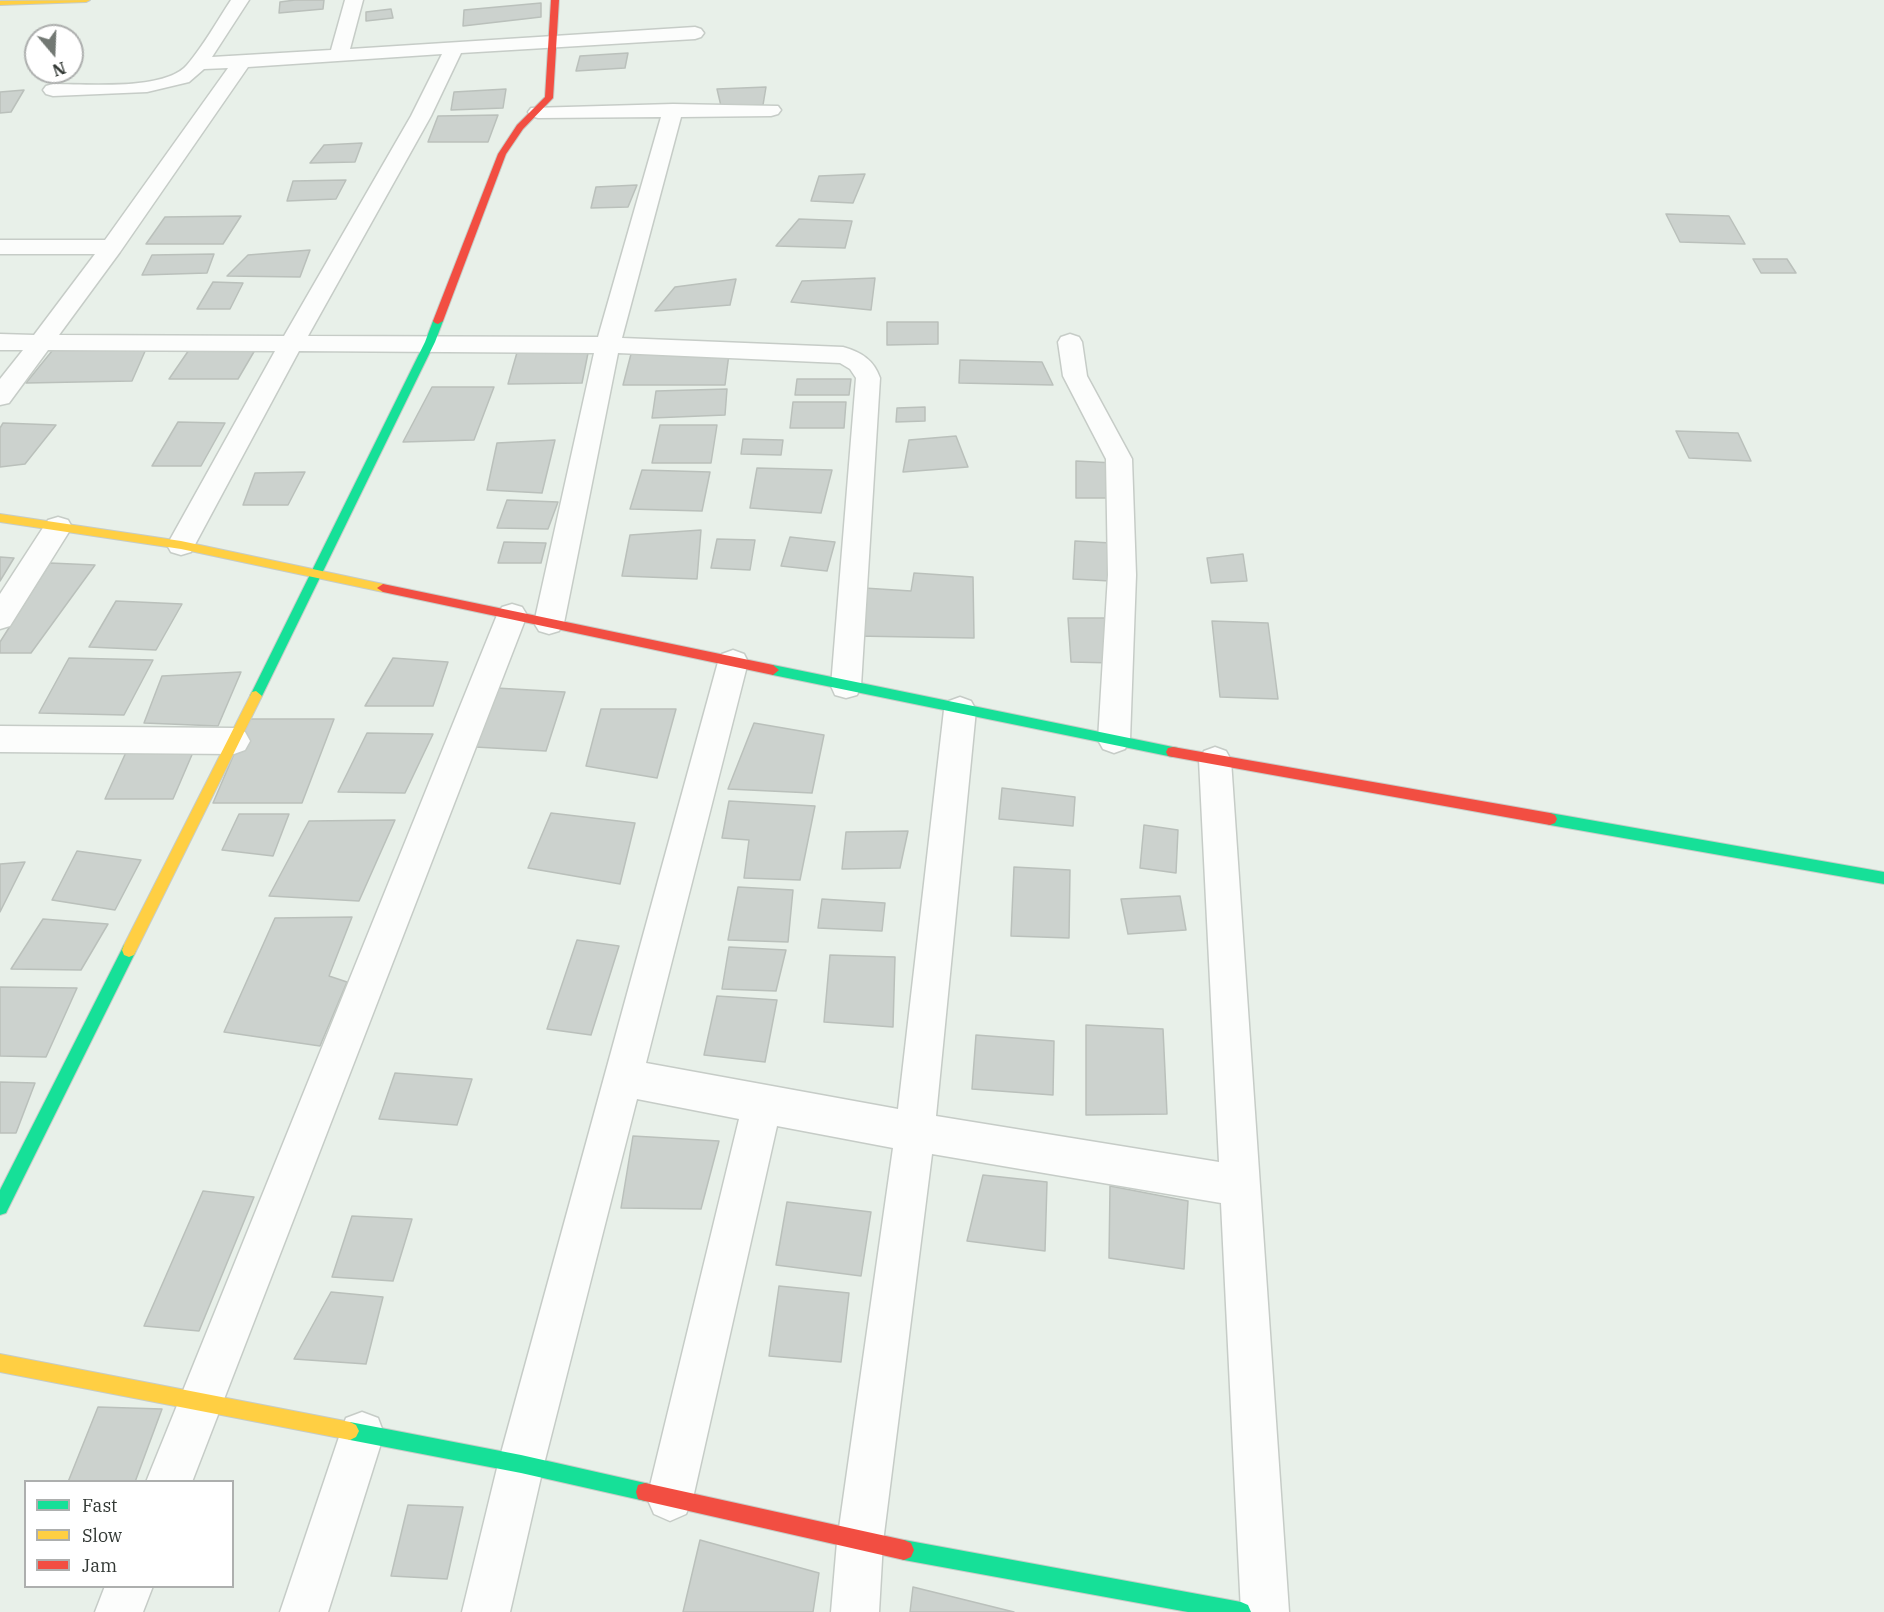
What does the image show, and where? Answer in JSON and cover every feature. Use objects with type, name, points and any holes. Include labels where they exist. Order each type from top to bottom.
[{"type":"street","points":[[0,3],[86,0]]},
{"type":"street","points":[[52,90],[159,85],[186,75],[197,64],[240,0]]},
{"type":"street","points":[[339,55],[354,0]]},
{"type":"street","points":[[0,1207],[234,741],[430,342],[502,154],[520,127],[545,105],[551,92],[555,0]]},
{"type":"street","points":[[197,64],[695,33]]},
{"type":"street","points":[[181,545],[292,342],[421,116],[454,48]]},
{"type":"street","points":[[0,397],[112,247],[242,61]]},
{"type":"street","points":[[549,623],[608,345],[673,110]]},
{"type":"street","points":[[538,112],[771,110]]},
{"type":"street","points":[[0,247],[112,247]]},
{"type":"street","points":[[0,342],[430,342],[608,345],[843,355],[858,361],[866,370],[868,378],[846,686]]},
{"type":"street","points":[[1070,342],[1075,375],[1119,459],[1122,575],[1114,740]]},
{"type":"street","points":[[0,518],[181,545],[960,710],[1215,760],[1884,878]]},
{"type":"street","points":[[0,618],[58,526]]},
{"type":"street","points":[[170,1480],[512,615]]},
{"type":"street","points":[[486,1612],[520,1464],[734,662]]},
{"type":"street","points":[[855,1612],[860,1542],[915,1132],[960,710]]},
{"type":"street","points":[[0,739],[234,741]]},
{"type":"street","points":[[1215,760],[1265,1612]]},
{"type":"street","points":[[623,1078],[915,1132],[1241,1186]]},
{"type":"street","points":[[670,1498],[762,1105]]},
{"type":"street","points":[[0,1363],[520,1464],[860,1542],[1241,1612]]},
{"type":"street","points":[[304,1612],[362,1434]]},
{"type":"street","points":[[119,1612],[129,1588]]},
{"type":"building","points":[[324,0],[323,9],[279,13],[280,2]]},
{"type":"building","points":[[541,3],[541,17],[463,26],[464,10]]},
{"type":"building","points":[[391,9],[393,18],[366,21],[366,12]]},
{"type":"building","points":[[628,53],[625,68],[576,71],[580,56]]},
{"type":"building","points":[[766,87],[763,105],[721,106],[717,89]]},
{"type":"building","points":[[506,89],[503,108],[451,110],[454,92]]},
{"type":"building","points":[[24,90],[11,112],[0,113],[0,92]]},
{"type":"building","points":[[498,115],[488,142],[428,142],[438,116]]},
{"type":"building","points":[[362,143],[355,162],[310,163],[324,145]]},
{"type":"building","points":[[865,174],[853,203],[811,201],[819,176]]},
{"type":"building","points":[[346,180],[336,199],[287,201],[293,181]]},
{"type":"building","points":[[637,185],[628,207],[591,208],[596,187]]},
{"type":"building","points":[[1666,214],[1729,216],[1745,244],[1680,242]]},
{"type":"building","points":[[241,216],[223,244],[146,244],[165,217]]},
{"type":"building","points":[[799,219],[852,221],[845,248],[776,246]]},
{"type":"building","points":[[310,250],[300,277],[227,276],[248,255]]},
{"type":"building","points":[[214,254],[207,273],[142,275],[152,255]]},
{"type":"building","points":[[1753,259],[1787,259],[1796,273],[1761,273]]},
{"type":"building","points":[[875,278],[871,310],[791,302],[802,281]]},
{"type":"building","points":[[736,279],[730,305],[655,311],[675,287]]},
{"type":"building","points":[[213,282],[243,283],[230,309],[197,309]]},
{"type":"building","points":[[887,322],[938,322],[938,344],[887,345]]},
{"type":"building","points":[[56,346],[146,349],[132,381],[26,383]]},
{"type":"building","points":[[191,347],[255,350],[238,379],[169,379]]},
{"type":"building","points":[[589,348],[582,383],[508,384],[518,349]]},
{"type":"building","points":[[631,354],[729,354],[725,385],[623,385]]},
{"type":"building","points":[[960,360],[1042,362],[1053,385],[959,383]]},
{"type":"building","points":[[797,379],[851,379],[849,395],[795,395]]},
{"type":"building","points":[[432,387],[494,387],[474,440],[403,442]]},
{"type":"building","points":[[727,389],[725,415],[652,418],[656,391]]},
{"type":"building","points":[[793,402],[846,402],[844,428],[790,428]]},
{"type":"building","points":[[925,407],[925,421],[896,422],[897,408]]},
{"type":"building","points":[[178,422],[225,423],[201,466],[152,466]]},
{"type":"building","points":[[3,423],[56,425],[25,464],[0,467],[0,428]]},
{"type":"building","points":[[660,425],[717,425],[711,463],[652,463]]},
{"type":"building","points":[[1676,431],[1738,433],[1751,461],[1689,458]]},
{"type":"building","points":[[956,436],[968,467],[903,472],[909,440]]},
{"type":"building","points":[[743,439],[783,440],[781,455],[741,454]]},
{"type":"building","points":[[555,440],[542,493],[487,490],[497,443]]},
{"type":"building","points":[[1076,461],[1114,463],[1111,498],[1076,498]]},
{"type":"building","points":[[757,468],[832,470],[821,513],[750,508]]},
{"type":"building","points":[[642,470],[710,472],[702,511],[630,509]]},
{"type":"building","points":[[305,472],[288,505],[243,505],[255,473]]},
{"type":"building","points":[[507,500],[558,502],[548,529],[497,528]]},
{"type":"building","points":[[701,530],[697,579],[622,576],[630,535]]},
{"type":"building","points":[[790,537],[835,542],[827,571],[781,566]]},
{"type":"building","points":[[717,539],[755,540],[750,570],[711,568]]},
{"type":"building","points":[[1075,541],[1111,543],[1110,581],[1073,579]]},
{"type":"building","points":[[504,542],[546,543],[541,563],[498,563]]},
{"type":"building","points":[[1243,554],[1247,581],[1211,583],[1207,558]]},
{"type":"building","points":[[0,557],[14,558],[0,581]]},
{"type":"building","points":[[50,563],[95,565],[31,653],[0,653],[0,642]]},
{"type":"building","points":[[914,573],[973,577],[974,638],[854,636],[864,588],[911,591]]},
{"type":"building","points":[[116,601],[182,604],[156,650],[89,647]]},
{"type":"building","points":[[1068,618],[1109,618],[1113,663],[1071,662]]},
{"type":"building","points":[[1212,621],[1268,623],[1278,699],[1220,697]]},
{"type":"building","points":[[69,658],[153,660],[124,715],[39,713]]},
{"type":"building","points":[[393,658],[448,662],[433,706],[365,706]]},
{"type":"building","points":[[241,672],[218,726],[144,723],[162,676]]},
{"type":"building","points":[[496,688],[565,692],[546,751],[475,747]]},
{"type":"building","points":[[601,709],[676,709],[657,778],[586,766]]},
{"type":"building","points":[[249,719],[334,719],[302,803],[213,803]]},
{"type":"building","points":[[754,723],[824,735],[812,793],[728,789]]},
{"type":"building","points":[[367,733],[433,734],[405,793],[338,792]]},
{"type":"building","points":[[127,750],[194,750],[173,799],[105,799]]},
{"type":"building","points":[[1002,788],[1075,797],[1073,826],[999,819]]},
{"type":"building","points":[[729,801],[815,806],[800,880],[744,878],[749,840],[722,838]]},
{"type":"building","points":[[551,813],[635,823],[620,884],[528,868]]},
{"type":"building","points":[[239,814],[289,814],[273,856],[222,850]]},
{"type":"building","points":[[395,820],[359,901],[269,896],[309,821]]},
{"type":"building","points":[[1144,825],[1178,830],[1176,873],[1140,868]]},
{"type":"building","points":[[908,831],[900,868],[842,869],[846,832]]},
{"type":"building","points":[[77,851],[141,860],[115,910],[52,900]]},
{"type":"building","points":[[25,862],[0,912],[0,864]]},
{"type":"building","points":[[1014,867],[1070,870],[1069,938],[1011,936]]},
{"type":"building","points":[[738,887],[793,890],[788,942],[728,940]]},
{"type":"building","points":[[1180,896],[1186,930],[1128,934],[1121,899]]},
{"type":"building","points":[[822,899],[885,903],[882,931],[818,928]]},
{"type":"building","points":[[352,917],[329,976],[347,982],[320,1046],[224,1032],[275,918]]},
{"type":"building","points":[[43,919],[108,924],[81,970],[11,969]]},
{"type":"building","points":[[577,940],[619,946],[591,1035],[547,1029]]},
{"type":"building","points":[[729,947],[786,950],[776,991],[722,989]]},
{"type":"building","points":[[830,955],[895,957],[893,1027],[824,1022]]},
{"type":"building","points":[[0,987],[77,988],[46,1057],[0,1056]]},
{"type":"building","points":[[717,996],[777,1000],[765,1062],[704,1055]]},
{"type":"building","points":[[1086,1025],[1163,1029],[1167,1114],[1086,1115]]},
{"type":"building","points":[[976,1035],[1054,1041],[1053,1095],[972,1089]]},
{"type":"building","points":[[395,1073],[472,1079],[457,1125],[379,1119]]},
{"type":"building","points":[[0,1082],[35,1083],[16,1133],[0,1133]]},
{"type":"building","points":[[633,1136],[719,1141],[701,1209],[621,1208]]},
{"type":"building","points":[[983,1175],[1047,1182],[1045,1251],[967,1241]]},
{"type":"building","points":[[1110,1186],[1188,1201],[1184,1269],[1109,1258]]},
{"type":"building","points":[[203,1191],[254,1197],[199,1331],[144,1326]]},
{"type":"building","points":[[787,1202],[871,1212],[861,1276],[776,1265]]},
{"type":"building","points":[[352,1216],[412,1219],[393,1281],[332,1277]]},
{"type":"building","points":[[779,1286],[849,1293],[841,1362],[769,1356]]},
{"type":"building","points":[[331,1292],[383,1297],[366,1364],[294,1359]]},
{"type":"building","points":[[98,1407],[162,1409],[136,1480],[69,1480]]},
{"type":"building","points":[[408,1505],[463,1507],[447,1579],[391,1576]]},
{"type":"building","points":[[700,1540],[819,1573],[813,1612],[683,1612]]},
{"type":"building","points":[[913,1587],[1014,1612],[910,1612]]},
{"type":"traffic: fast","points":[[256,696],[430,342],[438,321]]},
{"type":"traffic: fast","points":[[773,670],[1173,752]]},
{"type":"traffic: fast","points":[[1550,819],[1884,878]]},
{"type":"traffic: fast","points":[[0,1207],[129,950]]},
{"type":"traffic: fast","points":[[350,1431],[521,1464],[645,1492]]},
{"type":"traffic: fast","points":[[904,1550],[1241,1612]]},
{"type":"traffic: slow","points":[[0,3],[86,0]]},
{"type":"traffic: slow","points":[[0,518],[181,545],[383,588]]},
{"type":"traffic: slow","points":[[129,950],[256,696]]},
{"type":"traffic: slow","points":[[0,1363],[350,1431]]},
{"type":"traffic: jam","points":[[438,321],[502,154],[520,127],[549,98],[555,0]]},
{"type":"traffic: jam","points":[[383,588],[773,670]]},
{"type":"traffic: jam","points":[[1173,752],[1550,819]]},
{"type":"traffic: jam","points":[[645,1492],[904,1550]]}]
